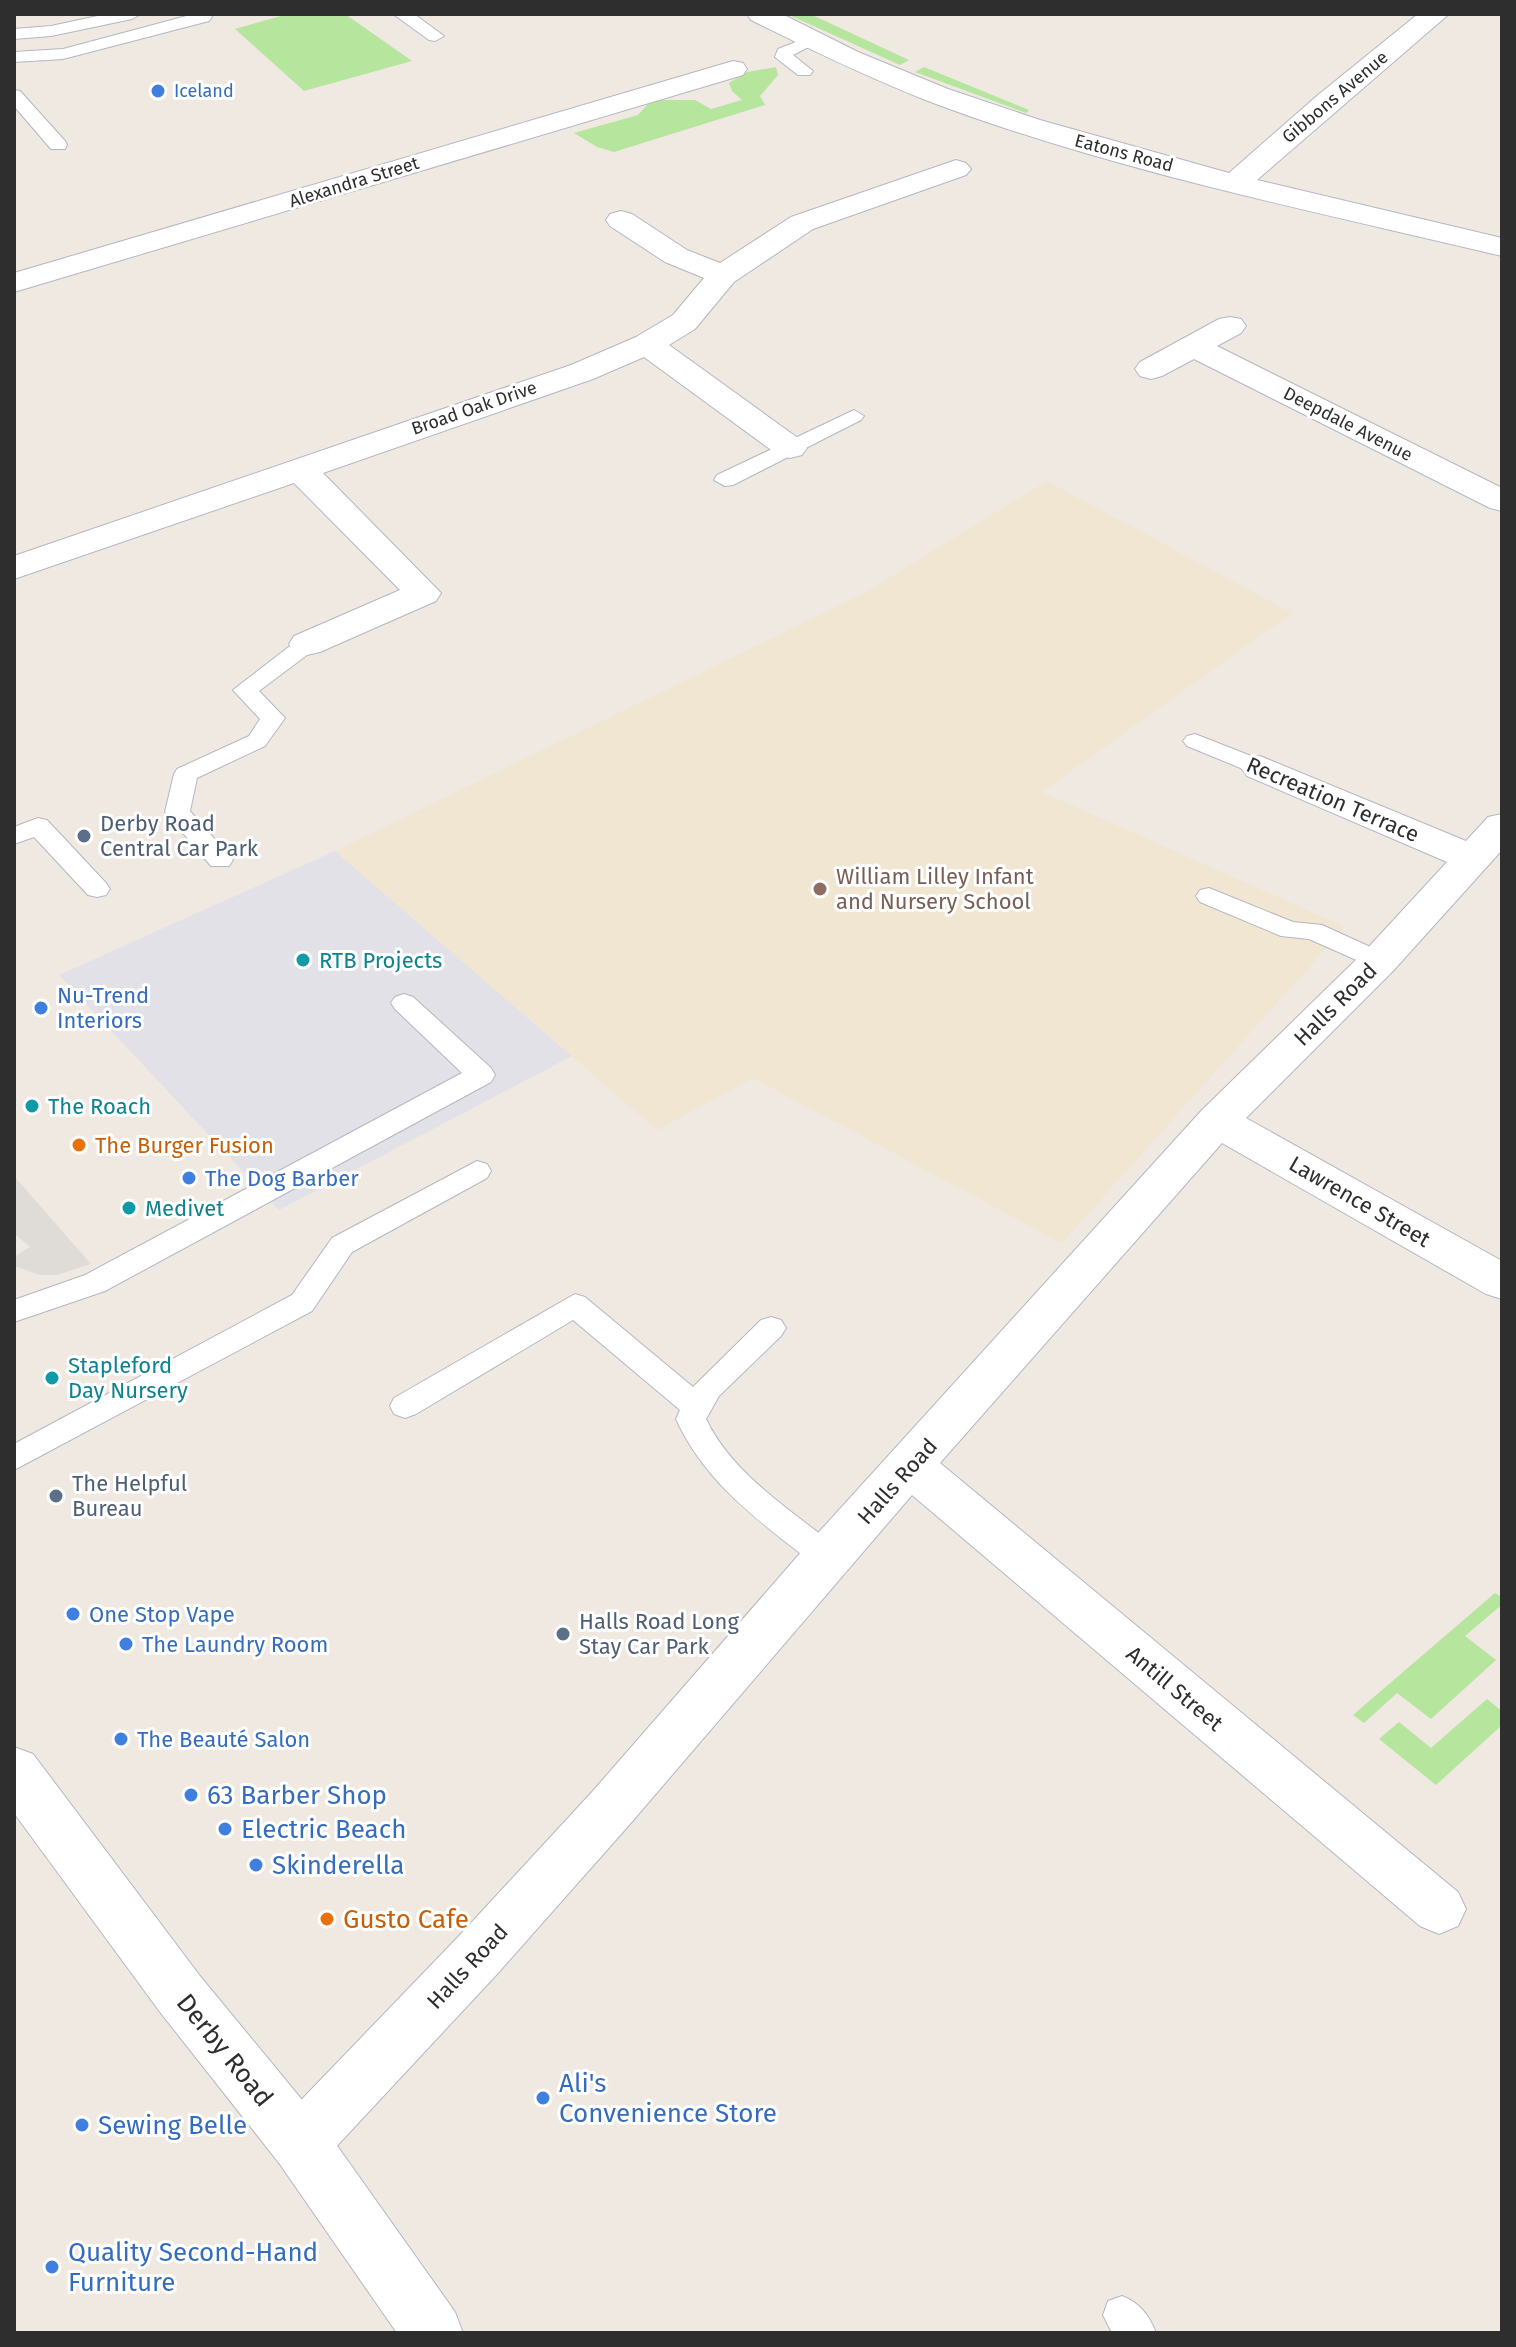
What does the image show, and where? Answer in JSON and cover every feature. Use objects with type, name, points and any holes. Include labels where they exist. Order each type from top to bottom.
[{"type":"street","name":"Eatons Road","points":[[761,14],[811,41],[947,98],[1041,130],[1502,247]]},
{"type":"street","name":"Gibbons Avenue","points":[[1237,182],[1328,101],[1435,14]]},
{"type":"street","name":"Alexandra Street","points":[[14,283],[733,69]]},
{"type":"street","points":[[693,80],[722,101]]},
{"type":"street","points":[[883,162],[914,183]]},
{"type":"street","name":"Broad Oak Drive","points":[[14,568],[582,372],[647,344],[684,322],[723,275],[802,223],[956,169]]},
{"type":"street","points":[[621,220],[676,256],[723,275]]},
{"type":"street","points":[[1151,369],[1230,326]]},
{"type":"street","points":[[647,344],[790,448]]},
{"type":"street","name":"Deepdale Avenue","points":[[1193,346],[1502,501]]},
{"type":"street","points":[[299,468],[423,593],[307,644]]},
{"type":"street","name":"Recreation Terrace","points":[[1260,768],[1492,840]]},
{"type":"street","name":"Halls Road","points":[[300,2143],[479,1954],[611,1808],[827,1557],[1217,1121],[1379,961],[1492,840]]},
{"type":"street","name":"Lawrence Street","points":[[1217,1121],[1502,1282]]},
{"type":"street","name":"Antill Street","points":[[911,1466],[1439,1909]]},
{"type":"street","name":"Derby Road","points":[[14,1770],[143,1946],[300,2143],[433,2333]]},
{"type":"lane","points":[[14,34],[51,31],[132,14]]},
{"type":"lane","points":[[402,14],[435,36]]},
{"type":"lane","points":[[14,57],[63,54],[203,17]]},
{"type":"lane","points":[[804,71],[784,57],[784,53],[811,41]]},
{"type":"lane","points":[[14,95],[58,145]]},
{"type":"lane","points":[[725,480],[854,416]]},
{"type":"lane","points":[[220,860],[177,812],[186,774],[257,741],[273,718],[245,690],[307,644]]},
{"type":"lane","name":"Recreation Terrace","points":[[1195,741],[1260,768]]},
{"type":"lane","points":[[14,836],[38,826],[97,889]]},
{"type":"lane","points":[[1209,896],[1290,930],[1313,931],[1379,961]]},
{"type":"lane","points":[[14,1311],[95,1283],[481,1075],[404,1003]]},
{"type":"lane","points":[[14,1458],[302,1303],[342,1245],[477,1171]]},
{"type":"lane","points":[[405,1406],[575,1305],[697,1407]]},
{"type":"lane","points":[[771,1328],[708,1388],[691,1419],[697,1437],[717,1465],[827,1557]]},
{"type":"shaded area","name":"William Lilley Infant and Nursery School","points":[[1047,481],[1292,613],[1042,792],[1345,927],[1062,1243],[753,1078],[657,1130],[335,851],[863,594]]},
{"type":"shaded area","points":[[335,851],[572,1056],[279,1210],[59,975]]},
{"type":"shaded area","points":[[14,1176],[91,1264],[57,1275],[40,1275],[14,1266],[14,1257],[30,1247],[14,1233]]},
{"type":"green space","points":[[288,14],[345,14],[412,61],[304,91],[235,29]]},
{"type":"green space","points":[[787,14],[810,14],[909,60],[900,65]]},
{"type":"green space","points":[[776,67],[778,75],[760,96],[765,105],[614,152],[597,147],[574,133],[638,115],[648,104],[660,100],[695,100],[711,109],[742,100],[732,91],[729,83],[747,72]]},
{"type":"green space","points":[[924,67],[1029,110],[1026,113],[915,72]]},
{"type":"green space","points":[[1495,1593],[1502,1597],[1502,1609],[1499,1607],[1465,1636],[1496,1660],[1431,1719],[1397,1693],[1364,1723],[1353,1715]]},
{"type":"green space","points":[[1487,1699],[1502,1711],[1502,1725],[1436,1785],[1379,1739],[1399,1722],[1431,1748]]},
{"type":"place","name":"Iceland","points":[[158,91]]},
{"type":"place","name":"Derby Road Central Car Park","points":[[84,836]]},
{"type":"place","name":"William Lilley Infant and Nursery School","points":[[820,889]]},
{"type":"place","name":"RTB Projects","points":[[303,960]]},
{"type":"place","name":"Nu-Trend Interiors","points":[[41,1008]]},
{"type":"place","name":"The Roach","points":[[32,1106]]},
{"type":"place","name":"The Burger Fusion","points":[[79,1145]]},
{"type":"place","name":"The Dog Barber","points":[[189,1178]]},
{"type":"place","name":"Medivet","points":[[129,1208]]},
{"type":"place","name":"Stapleford Day Nursery","points":[[52,1378]]},
{"type":"place","name":"The Helpful Bureau","points":[[56,1496]]},
{"type":"place","name":"One Stop Vape","points":[[73,1614]]},
{"type":"place","name":"Halls Road Long Stay Car Park","points":[[563,1634]]},
{"type":"place","name":"The Laundry Room","points":[[126,1644]]},
{"type":"place","name":"The Beauté Salon","points":[[121,1739]]},
{"type":"place","name":"63 Barber Shop","points":[[191,1795]]},
{"type":"place","name":"Electric Beach","points":[[225,1829]]},
{"type":"place","name":"Skinderella","points":[[256,1865]]},
{"type":"place","name":"Gusto Cafe","points":[[327,1919]]},
{"type":"place","name":"Ali's Convenience Store","points":[[543,2098]]},
{"type":"place","name":"Sewing Belle","points":[[82,2125]]},
{"type":"place","name":"Quality Second-Hand Furniture","points":[[52,2267]]}]
